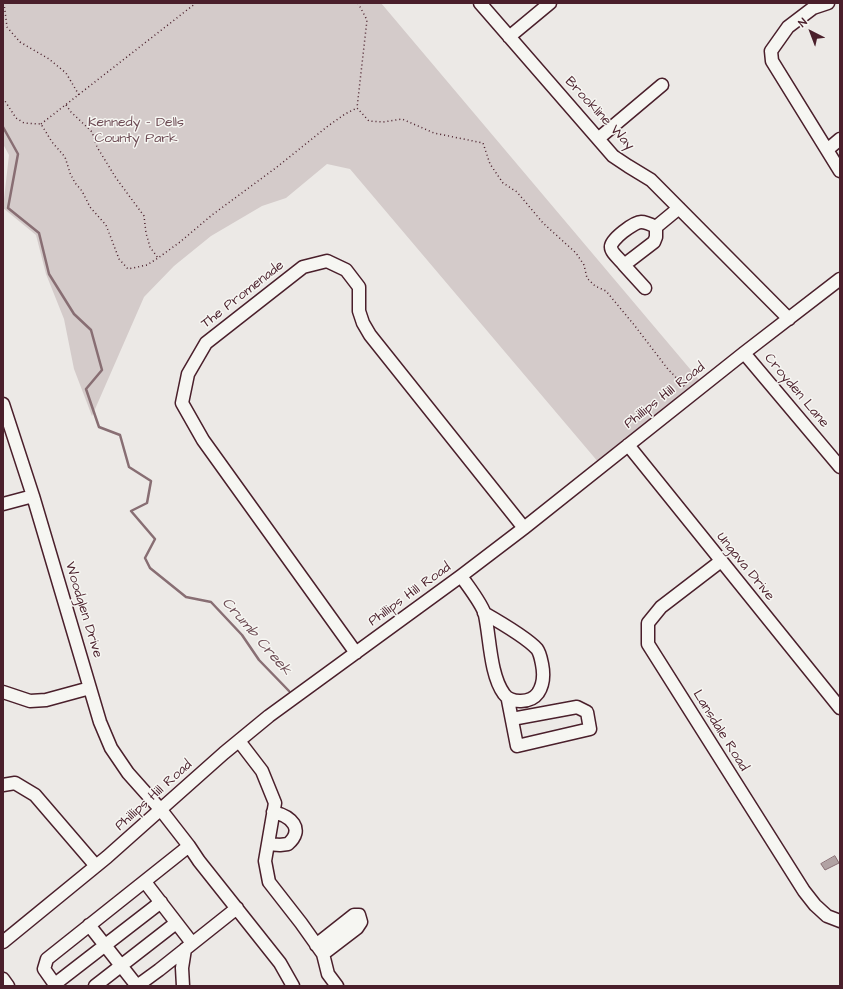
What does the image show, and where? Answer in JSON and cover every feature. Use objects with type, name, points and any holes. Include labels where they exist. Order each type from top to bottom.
[{"type":"street","name":"Brookline Way","points":[[480,3],[599,138],[613,156],[651,180],[789,320]]},
{"type":"street","points":[[509,37],[550,3]]},
{"type":"street","points":[[828,3],[813,8],[788,27],[771,51],[772,61],[840,171]]},
{"type":"street","points":[[599,138],[662,85]]},
{"type":"street","points":[[827,150],[840,139]]},
{"type":"street","points":[[656,227],[679,208]]},
{"type":"street","points":[[645,288],[612,251],[611,247],[618,236],[632,226],[641,222],[656,227]]},
{"type":"street","points":[[624,264],[654,242],[656,237],[656,227]]},
{"type":"street","name":"The Promenade","points":[[356,653],[203,440],[182,403],[188,374],[206,344],[303,267],[327,262],[346,270],[359,287],[358,311],[370,335],[524,528]]},
{"type":"street","name":"Phillips Hill Road","points":[[3,942],[96,866],[269,716],[461,576],[524,528],[744,353],[789,320],[840,279]]},
{"type":"street","name":"Croyden Lane","points":[[744,353],[840,467]]},
{"type":"street","name":"Woodglen Drive","points":[[3,404],[33,496],[100,722],[111,748],[128,773],[161,810],[199,861],[280,963],[293,986]]},
{"type":"street","name":"Ungava Drive","points":[[628,445],[840,708]]},
{"type":"street","points":[[3,504],[33,496]]},
{"type":"street","name":"Lansdale Road","points":[[721,561],[661,607],[648,624],[648,644],[804,891],[815,905],[827,916],[840,921]]},
{"type":"street","points":[[461,576],[484,613],[496,676],[503,694],[508,700],[517,746],[590,729],[587,712],[577,707],[512,719]]},
{"type":"street","points":[[484,613],[538,650],[544,672],[543,682],[538,694],[529,699],[518,702],[508,700]]},
{"type":"street","points":[[3,692],[23,699],[35,701],[46,700],[90,688]]},
{"type":"street","points":[[239,741],[262,771],[275,803],[266,861],[269,882],[320,949],[328,974],[337,986]]},
{"type":"street","points":[[3,784],[15,783],[35,795],[96,866]]},
{"type":"street","points":[[268,844],[288,844],[297,834],[297,830],[288,818],[273,812]]},
{"type":"street","points":[[161,902],[55,985],[44,969],[48,959],[189,846]]},
{"type":"street","points":[[145,882],[176,923],[189,946],[182,968],[183,986]]},
{"type":"street","points":[[89,925],[137,986],[236,908]]},
{"type":"street","points":[[95,986],[176,923]]},
{"type":"street","points":[[3,979],[8,986]]},
{"type":"path","points":[[4,3],[7,27],[20,42],[49,59],[66,73],[79,95]]},
{"type":"path","points":[[3,98],[16,118],[24,123],[41,124],[196,3]]},
{"type":"path","points":[[358,3],[367,20],[357,108],[368,121],[383,122],[402,118],[434,134],[483,143],[490,164],[503,183],[517,192],[543,223],[576,253],[584,265],[587,278],[595,286],[606,291],[636,326],[667,368],[692,394]]},
{"type":"path","points":[[66,105],[71,112],[92,132],[97,147],[116,178],[144,216],[146,233],[150,247],[158,258]]},
{"type":"path","points":[[41,124],[52,142],[65,157],[75,183],[82,191],[90,207],[106,225],[119,259],[128,269],[147,265],[158,258],[328,126],[345,114],[357,108]]},
{"type":"green space","name":"Kennedy - Dells County Park","points":[[3,3],[381,3],[701,382],[599,463],[350,169],[327,164],[286,198],[262,206],[211,236],[174,266],[144,297],[92,416],[74,369],[64,319],[46,274],[36,235],[3,208],[9,155],[3,144]]},
{"type":"shaded area","points":[[835,856],[839,863],[825,870],[821,864]]},
{"type":"waterway","name":"Crumb Creek","points":[[3,127],[18,154],[8,208],[39,233],[49,274],[74,314],[91,330],[102,370],[86,389],[99,427],[120,435],[129,467],[151,481],[147,503],[131,511],[155,539],[145,558],[150,568],[186,597],[211,602],[242,635],[259,660],[289,691]]}]
